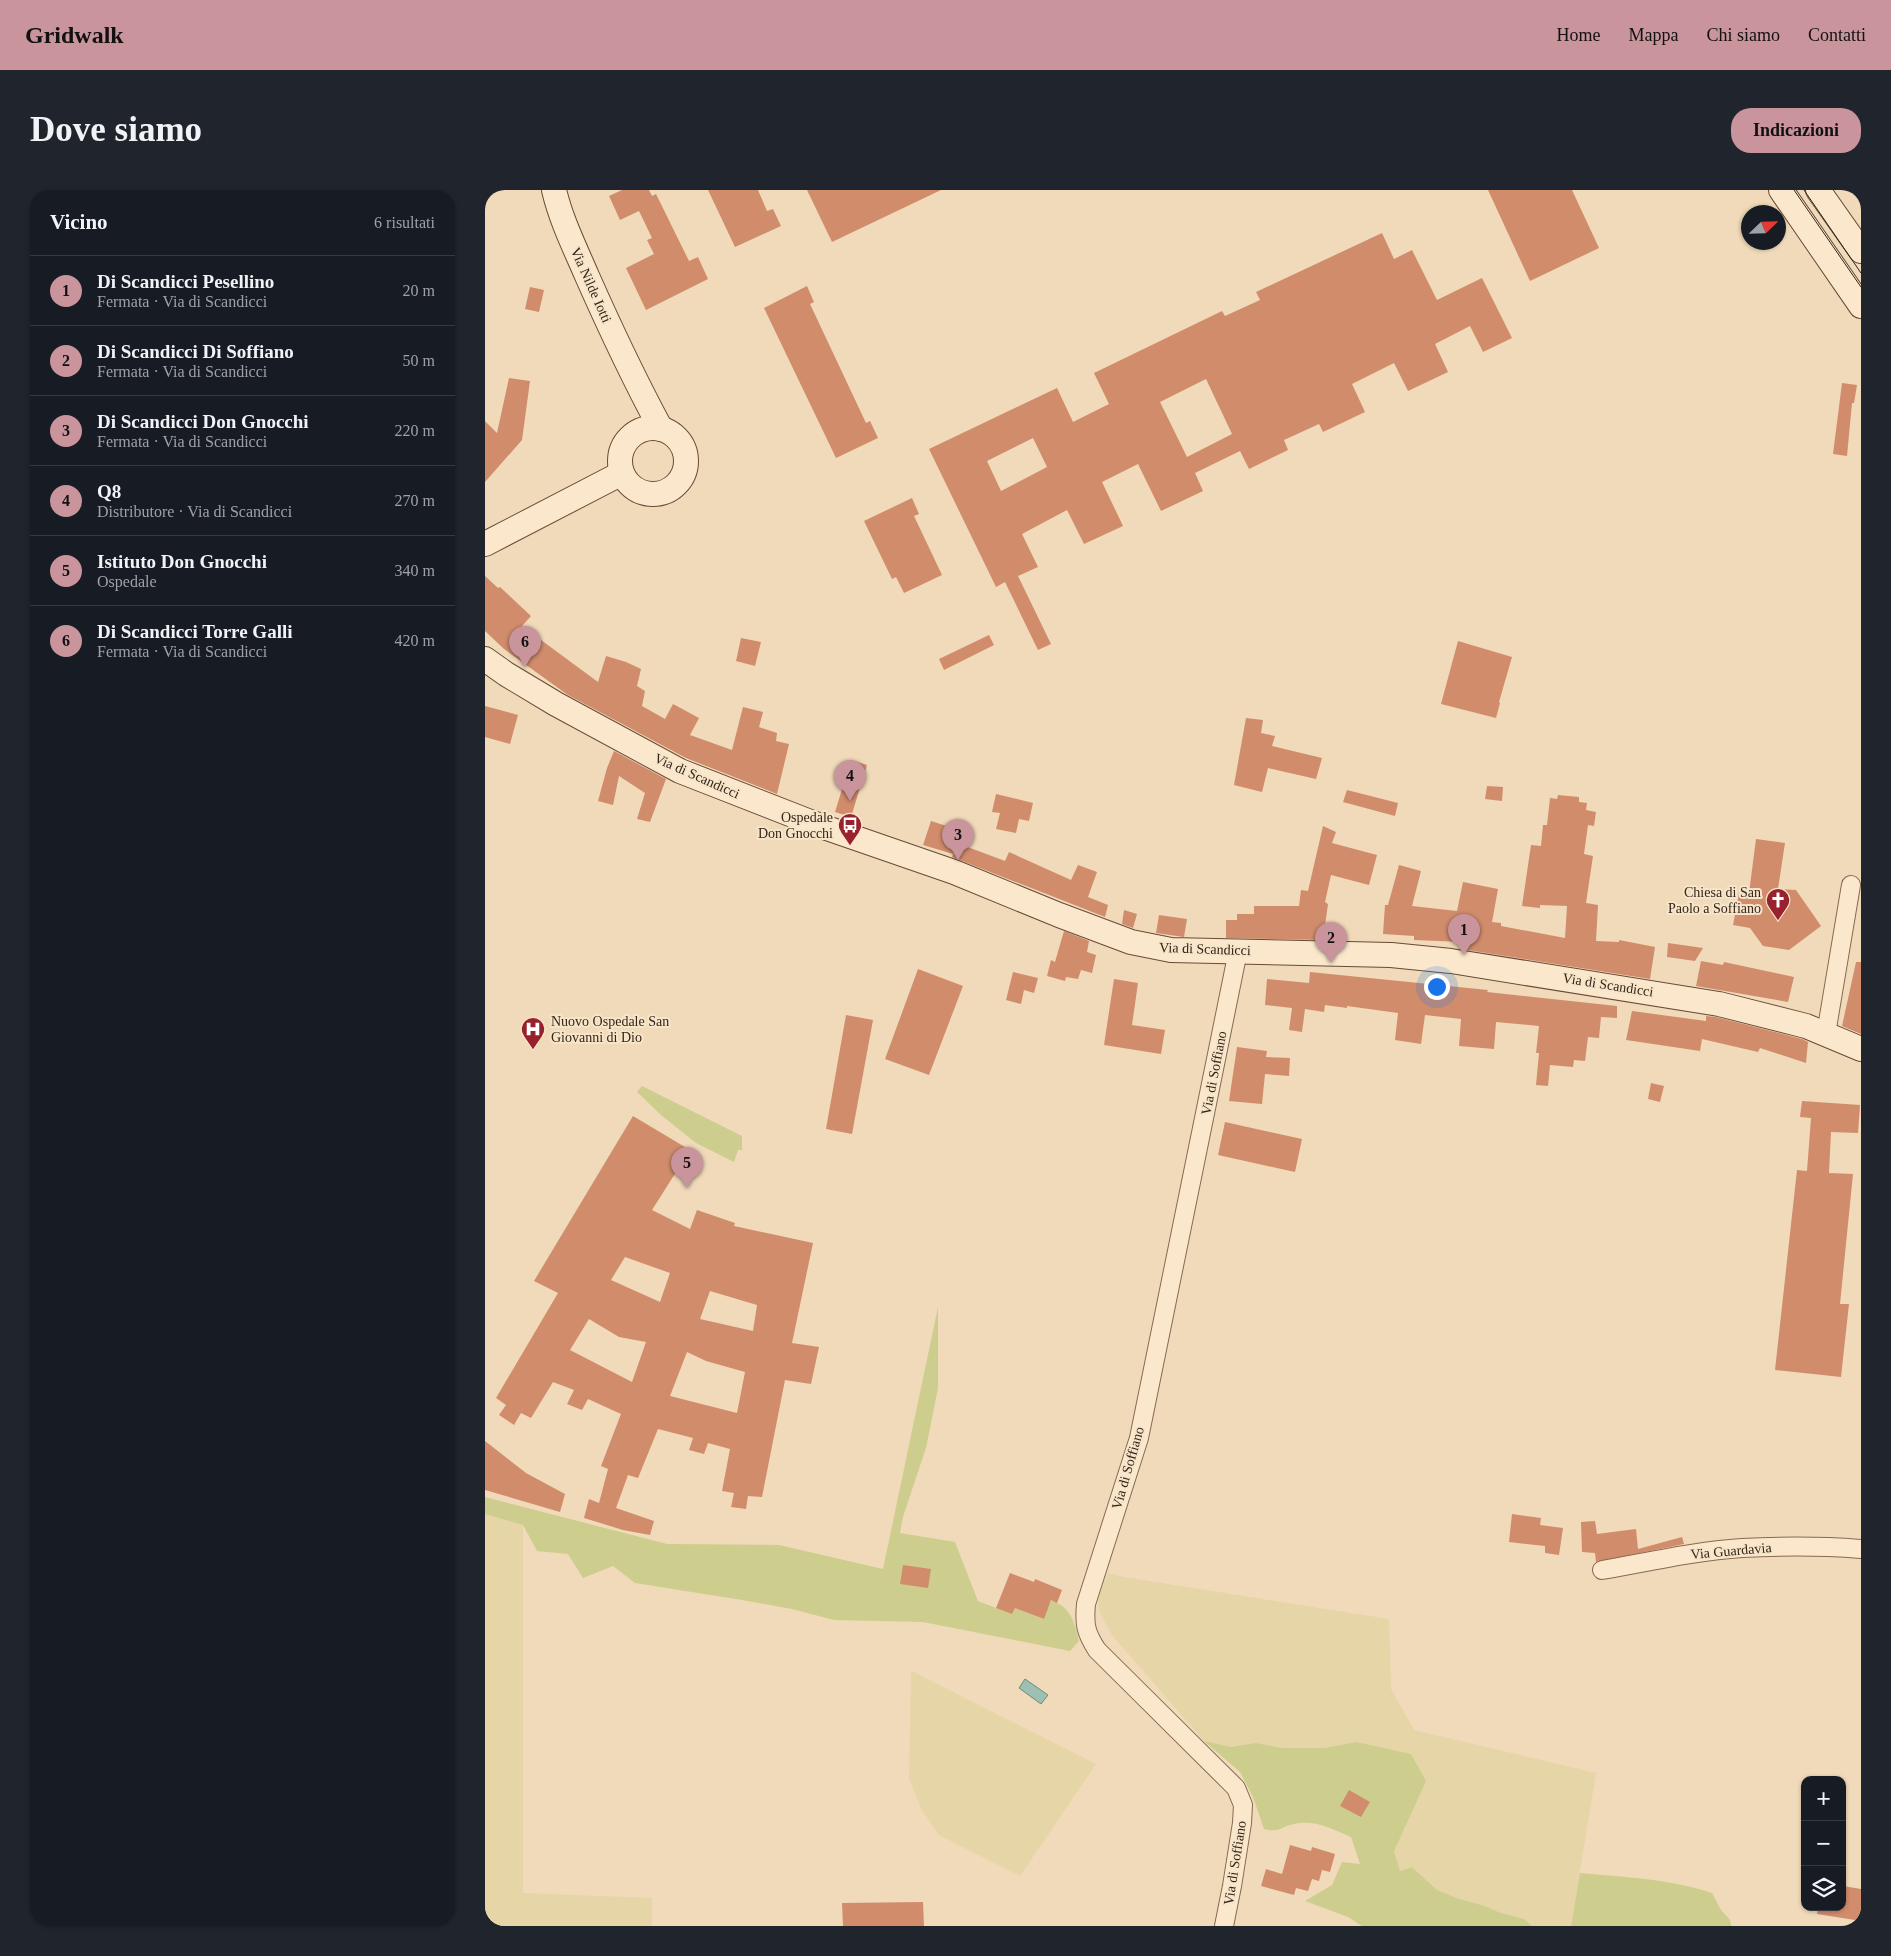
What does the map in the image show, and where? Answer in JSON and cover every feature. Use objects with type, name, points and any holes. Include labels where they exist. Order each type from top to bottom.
[{"type":"street","name":"Via Nilde Iotti","points":[[554,190],[563,222],[633,377],[661,429],[677,438],[683,448],[686,465],[683,475],[677,484],[662,493],[652,495],[641,493],[632,487],[622,473],[620,464],[621,454],[628,439],[634,409],[633,377]]},
{"type":"street","points":[[1781,190],[1861,306]]},
{"type":"street","points":[[1818,190],[1861,252]]},
{"type":"street","points":[[628,439],[645,429],[661,429]]},
{"type":"street","points":[[485,544],[622,473]]},
{"type":"street","name":"Via di Scandicci","points":[[485,659],[495,670],[680,772],[818,825],[946,869],[1059,916],[1131,942],[1164,950],[1391,955],[1451,961],[1571,978],[1767,1014],[1806,1026],[1861,1049]]},
{"type":"street","points":[[1826,1034],[1851,885]]},
{"type":"street","name":"Via di Soffiano","points":[[1223,1926],[1232,1886],[1242,1822],[1243,1805],[1236,1788],[1097,1650],[1085,1630],[1084,1618],[1086,1604],[1139,1438],[1238,951]]},
{"type":"street","name":"Via Guardavia","points":[[1602,1570],[1705,1552],[1741,1548],[1829,1546],[1861,1549]]},
{"type":"shaded area","points":[[485,1514],[523,1525],[523,1893],[652,1898],[652,1926],[485,1926]]},
{"type":"shaded area","points":[[1107,1573],[1389,1619],[1391,1689],[1414,1730],[1596,1773],[1571,1926],[1532,1926],[1524,1919],[1459,1899],[1437,1890],[1412,1867],[1400,1871],[1394,1851],[1408,1816],[1356,1742],[1324,1748],[1282,1748],[1256,1743],[1231,1747],[1204,1741],[1112,1635],[1099,1611],[1098,1597]]},
{"type":"shaded area","points":[[911,1671],[1096,1764],[1020,1876],[939,1835],[922,1810],[909,1779]]},
{"type":"shaded area","points":[[1025,1679],[1048,1695],[1041,1704],[1019,1688]]},
{"type":"green space","points":[[642,1086],[742,1136],[742,1150],[738,1150],[734,1162],[696,1143],[661,1115],[637,1092]]},
{"type":"green space","points":[[938,1307],[938,1388],[926,1448],[903,1517],[900,1533],[955,1542],[978,1601],[1012,1614],[1015,1608],[1043,1619],[1051,1600],[1064,1607],[1071,1616],[1079,1641],[1070,1651],[923,1622],[834,1620],[792,1609],[635,1583],[613,1566],[583,1578],[568,1554],[537,1551],[523,1525],[485,1514],[485,1497],[667,1544],[779,1545],[883,1569]]},
{"type":"green space","points":[[1204,1741],[1231,1747],[1256,1743],[1282,1748],[1324,1748],[1356,1742],[1411,1754],[1426,1781],[1394,1851],[1400,1871],[1412,1867],[1437,1890],[1501,1913],[1524,1919],[1532,1926],[1362,1926],[1348,1917],[1305,1901],[1332,1885],[1342,1862],[1360,1864],[1351,1837],[1323,1826],[1309,1823],[1289,1825],[1277,1830],[1264,1829],[1253,1797],[1240,1772]]},
{"type":"green space","points":[[1580,1873],[1663,1882],[1712,1893],[1721,1910],[1730,1920],[1731,1926],[1571,1926]]},
{"type":"building","points":[[622,190],[649,190],[652,196],[656,194],[689,261],[698,257],[708,279],[646,310],[626,268],[654,254],[647,240],[652,238],[639,211],[620,220],[609,196]]},
{"type":"building","points":[[708,190],[758,190],[767,211],[773,209],[781,226],[735,247]]},
{"type":"building","points":[[807,190],[941,190],[832,242]]},
{"type":"building","points":[[1488,190],[1572,190],[1599,248],[1530,281]]},
{"type":"building","points":[[1382,233],[1394,259],[1412,250],[1437,300],[1482,278],[1512,338],[1483,352],[1470,326],[1435,344],[1448,372],[1408,391],[1394,363],[1352,384],[1365,412],[1323,432],[1319,424],[1284,440],[1288,450],[1249,469],[1240,451],[1195,473],[1203,491],[1161,511],[1138,464],[1102,482],[1123,526],[1084,544],[1067,510],[1022,534],[1038,567],[1018,576],[1051,644],[1038,650],[1005,582],[996,587],[929,449],[1057,388],[1073,422],[1109,404],[1094,373],[1222,311],[1225,316],[1260,300],[1256,292]],"holes":[[[1206,379],[1232,434],[1187,457],[1160,402]],[[1033,438],[1047,467],[1001,491],[987,461]]]},
{"type":"building","points":[[807,286],[814,302],[810,304],[866,423],[870,421],[878,438],[836,458],[764,308]]},
{"type":"building","points":[[530,287],[544,290],[539,312],[525,309]]},
{"type":"building","points":[[509,378],[530,381],[522,440],[485,482],[485,421],[497,433]]},
{"type":"building","points":[[1842,383],[1857,385],[1854,403],[1852,403],[1847,456],[1833,454]]},
{"type":"building","points":[[912,498],[919,514],[914,516],[942,575],[904,593],[896,577],[892,579],[864,521]]},
{"type":"building","points":[[485,576],[498,588],[500,587],[531,616],[522,626],[598,682],[606,656],[641,669],[637,686],[645,691],[642,706],[665,719],[673,704],[699,718],[690,735],[732,750],[743,707],[763,712],[759,727],[777,733],[776,741],[789,744],[777,794],[686,758],[568,695],[504,649],[485,631]]},
{"type":"building","points":[[989,635],[994,645],[944,670],[939,659]]},
{"type":"building","points":[[741,638],[761,642],[755,666],[736,661]]},
{"type":"building","points":[[1458,641],[1512,657],[1496,718],[1441,704]]},
{"type":"building","points":[[485,706],[518,715],[510,744],[485,737]]},
{"type":"building","points":[[1246,718],[1263,720],[1261,733],[1275,736],[1272,746],[1322,758],[1316,779],[1268,768],[1262,792],[1234,785]]},
{"type":"building","points":[[614,751],[666,779],[650,822],[637,819],[645,793],[619,776],[613,805],[598,801]]},
{"type":"building","points":[[851,760],[867,765],[851,817],[835,812]]},
{"type":"building","points":[[1487,786],[1503,787],[1502,801],[1485,799]]},
{"type":"building","points":[[1347,790],[1398,803],[1395,816],[1343,802]]},
{"type":"building","points":[[996,794],[1033,803],[1029,821],[1019,819],[1016,833],[996,829],[1000,813],[992,812]]},
{"type":"building","points":[[1558,795],[1579,797],[1579,802],[1587,803],[1586,810],[1596,812],[1594,826],[1588,825],[1584,854],[1593,856],[1586,903],[1598,905],[1596,941],[1619,942],[1619,940],[1655,947],[1650,979],[1461,949],[1462,942],[1414,940],[1414,936],[1383,934],[1385,905],[1388,905],[1399,865],[1421,871],[1412,906],[1457,911],[1463,882],[1498,889],[1492,922],[1501,923],[1501,926],[1565,938],[1567,906],[1540,905],[1540,908],[1522,906],[1531,845],[1541,846],[1543,825],[1547,825],[1550,798],[1557,799]]},
{"type":"building","points":[[931,821],[953,828],[949,840],[1005,861],[1009,852],[1071,880],[1078,865],[1097,872],[1088,897],[1108,905],[1105,917],[952,857],[953,854],[923,845]]},
{"type":"building","points":[[1323,826],[1336,832],[1332,843],[1377,855],[1369,885],[1331,875],[1325,902],[1328,904],[1323,940],[1226,938],[1226,920],[1237,920],[1237,914],[1254,914],[1254,906],[1299,906],[1301,890],[1308,891]]},
{"type":"building","name":"Chiesa di San Paolo a Soffiano","points":[[1756,839],[1785,843],[1778,889],[1796,890],[1821,926],[1789,950],[1763,946],[1750,928],[1733,925],[1739,893],[1749,893]]},
{"type":"building","points":[[1124,910],[1137,914],[1133,928],[1122,924]]},
{"type":"building","points":[[1159,915],[1187,919],[1184,937],[1156,933]]},
{"type":"building","points":[[1064,931],[1089,941],[1087,952],[1096,955],[1092,973],[1081,970],[1078,979],[1066,977],[1065,981],[1047,976],[1051,960],[1055,962]]},
{"type":"building","points":[[1668,943],[1703,948],[1695,961],[1667,957]]},
{"type":"building","points":[[1701,961],[1723,965],[1724,962],[1794,977],[1788,1002],[1696,986]]},
{"type":"building","points":[[1856,962],[1861,962],[1861,1034],[1842,1026]]},
{"type":"building","points":[[918,969],[963,986],[929,1075],[885,1059]]},
{"type":"building","points":[[1013,972],[1038,978],[1034,993],[1024,990],[1021,1004],[1006,1000]]},
{"type":"building","points":[[1310,972],[1488,990],[1487,992],[1617,1006],[1617,1018],[1601,1017],[1599,1038],[1588,1037],[1585,1061],[1574,1060],[1573,1067],[1550,1065],[1548,1086],[1536,1085],[1539,1053],[1536,1053],[1539,1026],[1496,1022],[1494,1049],[1459,1046],[1461,1019],[1425,1015],[1421,1044],[1395,1040],[1398,1013],[1325,1005],[1324,1012],[1305,1009],[1302,1032],[1289,1030],[1292,1008],[1265,1005],[1267,979],[1309,983]]},
{"type":"building","points":[[1114,979],[1138,983],[1132,1025],[1165,1030],[1161,1054],[1104,1045]]},
{"type":"building","points":[[1632,1011],[1706,1021],[1706,1016],[1716,1017],[1802,1039],[1808,1042],[1806,1063],[1760,1048],[1758,1052],[1702,1039],[1700,1051],[1626,1040]]},
{"type":"building","points":[[846,1015],[873,1020],[852,1134],[826,1129]]},
{"type":"building","points":[[1237,1047],[1267,1051],[1266,1057],[1290,1058],[1289,1076],[1265,1074],[1262,1104],[1229,1101]]},
{"type":"building","points":[[1651,1083],[1664,1086],[1660,1102],[1648,1099]]},
{"type":"building","points":[[1802,1101],[1860,1105],[1858,1133],[1831,1132],[1829,1173],[1853,1174],[1840,1304],[1849,1304],[1841,1377],[1775,1370],[1797,1170],[1807,1171],[1811,1118],[1800,1117]]},
{"type":"building","points":[[633,1116],[690,1150],[652,1210],[690,1229],[697,1210],[735,1223],[734,1226],[813,1243],[792,1343],[819,1347],[811,1384],[785,1380],[762,1497],[748,1496],[746,1509],[731,1507],[734,1493],[722,1491],[730,1449],[708,1443],[704,1454],[689,1450],[693,1438],[658,1429],[638,1478],[628,1475],[616,1508],[654,1521],[650,1535],[623,1530],[584,1518],[589,1499],[599,1503],[608,1469],[601,1466],[621,1414],[588,1399],[582,1410],[567,1404],[574,1390],[553,1382],[531,1418],[521,1413],[514,1425],[499,1415],[506,1405],[496,1398],[558,1293],[534,1281]],"holes":[[[625,1257],[670,1273],[660,1302],[611,1280]],[[710,1291],[757,1305],[753,1331],[700,1319]],[[589,1319],[619,1337],[646,1342],[632,1382],[570,1350]],[[687,1352],[706,1361],[745,1372],[737,1413],[670,1396]]]},
{"type":"building","points":[[1225,1122],[1302,1139],[1295,1172],[1218,1155]]},
{"type":"building","points":[[485,1441],[526,1473],[565,1494],[560,1512],[485,1490]]},
{"type":"building","points":[[1512,1514],[1541,1518],[1540,1525],[1563,1528],[1559,1555],[1545,1553],[1545,1546],[1509,1542]]},
{"type":"building","points":[[1595,1521],[1597,1534],[1636,1529],[1638,1549],[1682,1537],[1684,1544],[1596,1562],[1595,1553],[1582,1552],[1581,1522]]},
{"type":"building","points":[[903,1565],[931,1569],[928,1588],[900,1584]]},
{"type":"building","points":[[1010,1573],[1034,1582],[1035,1579],[1062,1590],[1057,1603],[1051,1600],[1044,1619],[1015,1608],[1012,1614],[996,1608]]},
{"type":"building","points":[[1349,1790],[1370,1802],[1361,1817],[1340,1806]]},
{"type":"building","points":[[1290,1845],[1311,1851],[1312,1847],[1335,1854],[1330,1872],[1322,1870],[1319,1881],[1312,1879],[1308,1891],[1296,1888],[1294,1895],[1261,1886],[1266,1869],[1282,1874]]},
{"type":"building","points":[[1846,1886],[1861,1889],[1861,1921],[1817,1914],[1817,1911],[1846,1911]]},
{"type":"building","points":[[923,1902],[924,1926],[843,1926],[842,1903]]},
{"type":"tram line","points":[[1794,190],[1861,287]]},
{"type":"tram line","points":[[1804,190],[1861,273]]},
{"type":"place","name":"Di Scandicci Torre Galli","points":[[525,667]]},
{"type":"place","name":"Q8","points":[[850,801]]},
{"type":"place","name":"Ospedale Don Gnocchi","points":[[850,846]]},
{"type":"place","name":"Di Scandicci Don Gnocchi","points":[[958,860]]},
{"type":"place","name":"Chiesa di San Paolo a Soffiano","points":[[1778,921]]},
{"type":"place","name":"Di Scandicci Pesellino","points":[[1464,955]]},
{"type":"place","name":"Di Scandicci Di Soffiano","points":[[1331,963]]},
{"type":"place","name":"Nuovo Ospedale San Giovanni di Dio","points":[[533,1050]]},
{"type":"place","name":"Istituto Don Gnocchi","points":[[687,1188]]}]
